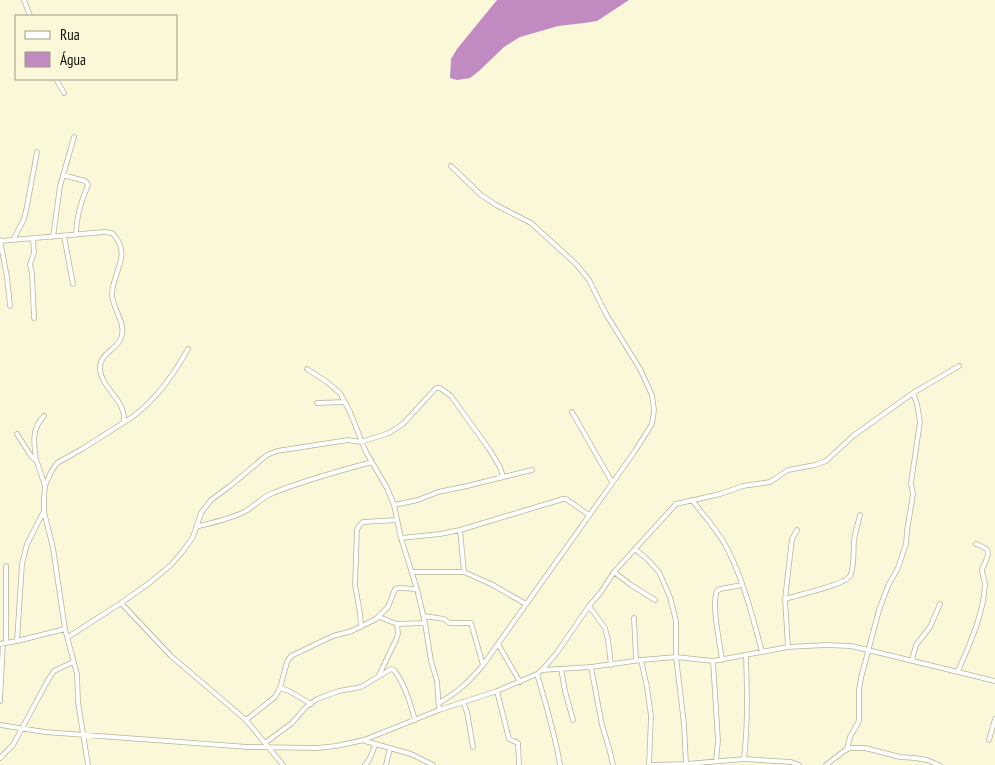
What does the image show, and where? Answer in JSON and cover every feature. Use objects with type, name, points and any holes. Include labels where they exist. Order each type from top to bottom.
[{"type":"street","points":[[24,0],[30,15]]},
{"type":"street","points":[[57,80],[64,93]]},
{"type":"street","points":[[53,237],[60,186],[74,137]]},
{"type":"street","points":[[13,240],[24,219],[37,152]]},
{"type":"street","points":[[439,703],[469,682],[483,666],[635,450],[652,424],[654,410],[652,395],[640,369],[606,314],[589,280],[577,265],[531,223],[481,195],[451,166]]},
{"type":"street","points":[[63,175],[85,181],[88,184],[76,222],[76,235]]},
{"type":"street","points":[[10,306],[0,240],[104,232],[112,233],[116,237],[121,247],[122,255],[112,296],[120,318],[122,336],[120,341],[105,354],[101,360],[100,368],[108,388],[123,411],[123,423]]},
{"type":"street","points":[[64,236],[73,284]]},
{"type":"street","points":[[33,238],[34,253],[30,264],[34,318]]},
{"type":"street","points":[[88,765],[78,702],[78,679],[65,629],[52,548],[44,512],[46,486],[51,472],[57,463],[82,449],[144,408],[177,369],[188,349]]},
{"type":"street","points":[[0,726],[45,732],[185,743],[269,748],[317,748],[364,740],[439,710],[497,691],[520,682],[542,670],[556,654],[614,572],[674,506],[743,486],[770,482],[788,470],[815,466],[826,461],[852,436],[913,393],[959,366]]},
{"type":"street","points":[[307,369],[340,392],[361,442],[387,488],[394,505],[401,538],[426,623],[431,661],[437,681],[439,710]]},
{"type":"street","points":[[68,637],[121,603],[171,565],[193,537],[202,513],[211,500],[266,455],[277,451],[348,440],[361,442],[389,433],[403,424],[436,388],[440,388],[451,396],[489,449],[504,477]]},
{"type":"street","points":[[847,749],[850,737],[859,721],[859,690],[879,610],[888,586],[898,568],[906,544],[913,494],[911,482],[920,422],[913,393]]},
{"type":"street","points":[[318,404],[345,402]]},
{"type":"street","points":[[572,412],[612,482]]},
{"type":"street","points":[[44,416],[36,424],[34,433],[37,462],[46,486]]},
{"type":"street","points":[[17,434],[37,462]]},
{"type":"street","points":[[196,527],[238,515],[247,511],[270,494],[283,489],[372,462]]},
{"type":"street","points":[[394,505],[418,500],[438,492],[532,470]]},
{"type":"street","points":[[401,538],[460,530],[563,499],[566,499],[589,515]]},
{"type":"street","points":[[692,500],[728,549],[742,585],[762,652]]},
{"type":"street","points":[[18,641],[22,564],[27,544],[44,512]]},
{"type":"street","points":[[785,599],[832,586],[847,579],[850,575],[853,561],[854,542],[860,515]]},
{"type":"street","points":[[360,627],[360,613],[355,585],[357,530],[363,522],[397,520]]},
{"type":"street","points":[[460,530],[464,572]]},
{"type":"street","points":[[788,647],[785,599],[792,539],[797,530]]},
{"type":"street","points":[[958,671],[977,627],[985,586],[982,570],[988,551],[976,544]]},
{"type":"street","points":[[635,549],[656,567],[659,572],[670,597],[676,621],[676,657],[684,724],[686,764]]},
{"type":"street","points":[[0,701],[6,566]]},
{"type":"street","points":[[412,572],[464,572],[485,581],[526,604]]},
{"type":"street","points":[[614,572],[655,600]]},
{"type":"street","points":[[722,660],[715,595],[720,589],[742,585]]},
{"type":"street","points":[[246,720],[275,697],[280,688],[287,662],[291,656],[333,636],[352,631],[379,617],[388,607],[395,589],[417,589]]},
{"type":"street","points":[[121,603],[171,656],[246,720],[283,765]]},
{"type":"street","points":[[912,660],[916,645],[930,627],[940,604]]},
{"type":"street","points":[[589,606],[605,628],[611,665]]},
{"type":"street","points":[[424,616],[444,619],[450,623],[471,623],[483,666]]},
{"type":"street","points":[[379,617],[397,624],[426,623]]},
{"type":"street","points":[[634,618],[639,660],[647,687],[650,716],[650,765],[744,759],[791,762],[799,765]]},
{"type":"street","points":[[378,677],[396,640],[398,634],[397,624]]},
{"type":"street","points":[[3,643],[65,629]]},
{"type":"street","points":[[498,644],[520,682]]},
{"type":"street","points":[[542,670],[591,667],[676,657],[713,661],[788,647],[825,645],[851,646],[995,681]]},
{"type":"street","points":[[744,759],[747,714],[746,655]]},
{"type":"street","points":[[713,661],[718,741],[716,761]]},
{"type":"street","points":[[0,758],[13,745],[54,671],[73,662]]},
{"type":"street","points":[[591,667],[602,725],[613,765]]},
{"type":"street","points":[[265,743],[292,723],[310,704],[339,691],[361,687],[391,669],[394,670],[407,693],[415,720]]},
{"type":"street","points":[[561,669],[573,720]]},
{"type":"street","points":[[537,674],[560,765]]},
{"type":"street","points":[[280,688],[310,704]]},
{"type":"street","points":[[497,691],[509,739],[518,743],[518,765]]},
{"type":"street","points":[[463,702],[467,712],[473,747]]},
{"type":"street","points":[[989,740],[995,719]]},
{"type":"street","points":[[364,740],[411,754],[433,765]]},
{"type":"street","points":[[365,765],[373,754],[375,744]]},
{"type":"street","points":[[386,765],[390,748]]},
{"type":"street","points":[[826,765],[847,749],[865,748],[900,757],[926,760],[939,765]]},
{"type":"water","points":[[497,0],[629,0],[597,21],[558,26],[520,37],[504,47],[470,78],[457,80],[450,78],[451,59],[457,49]]}]
